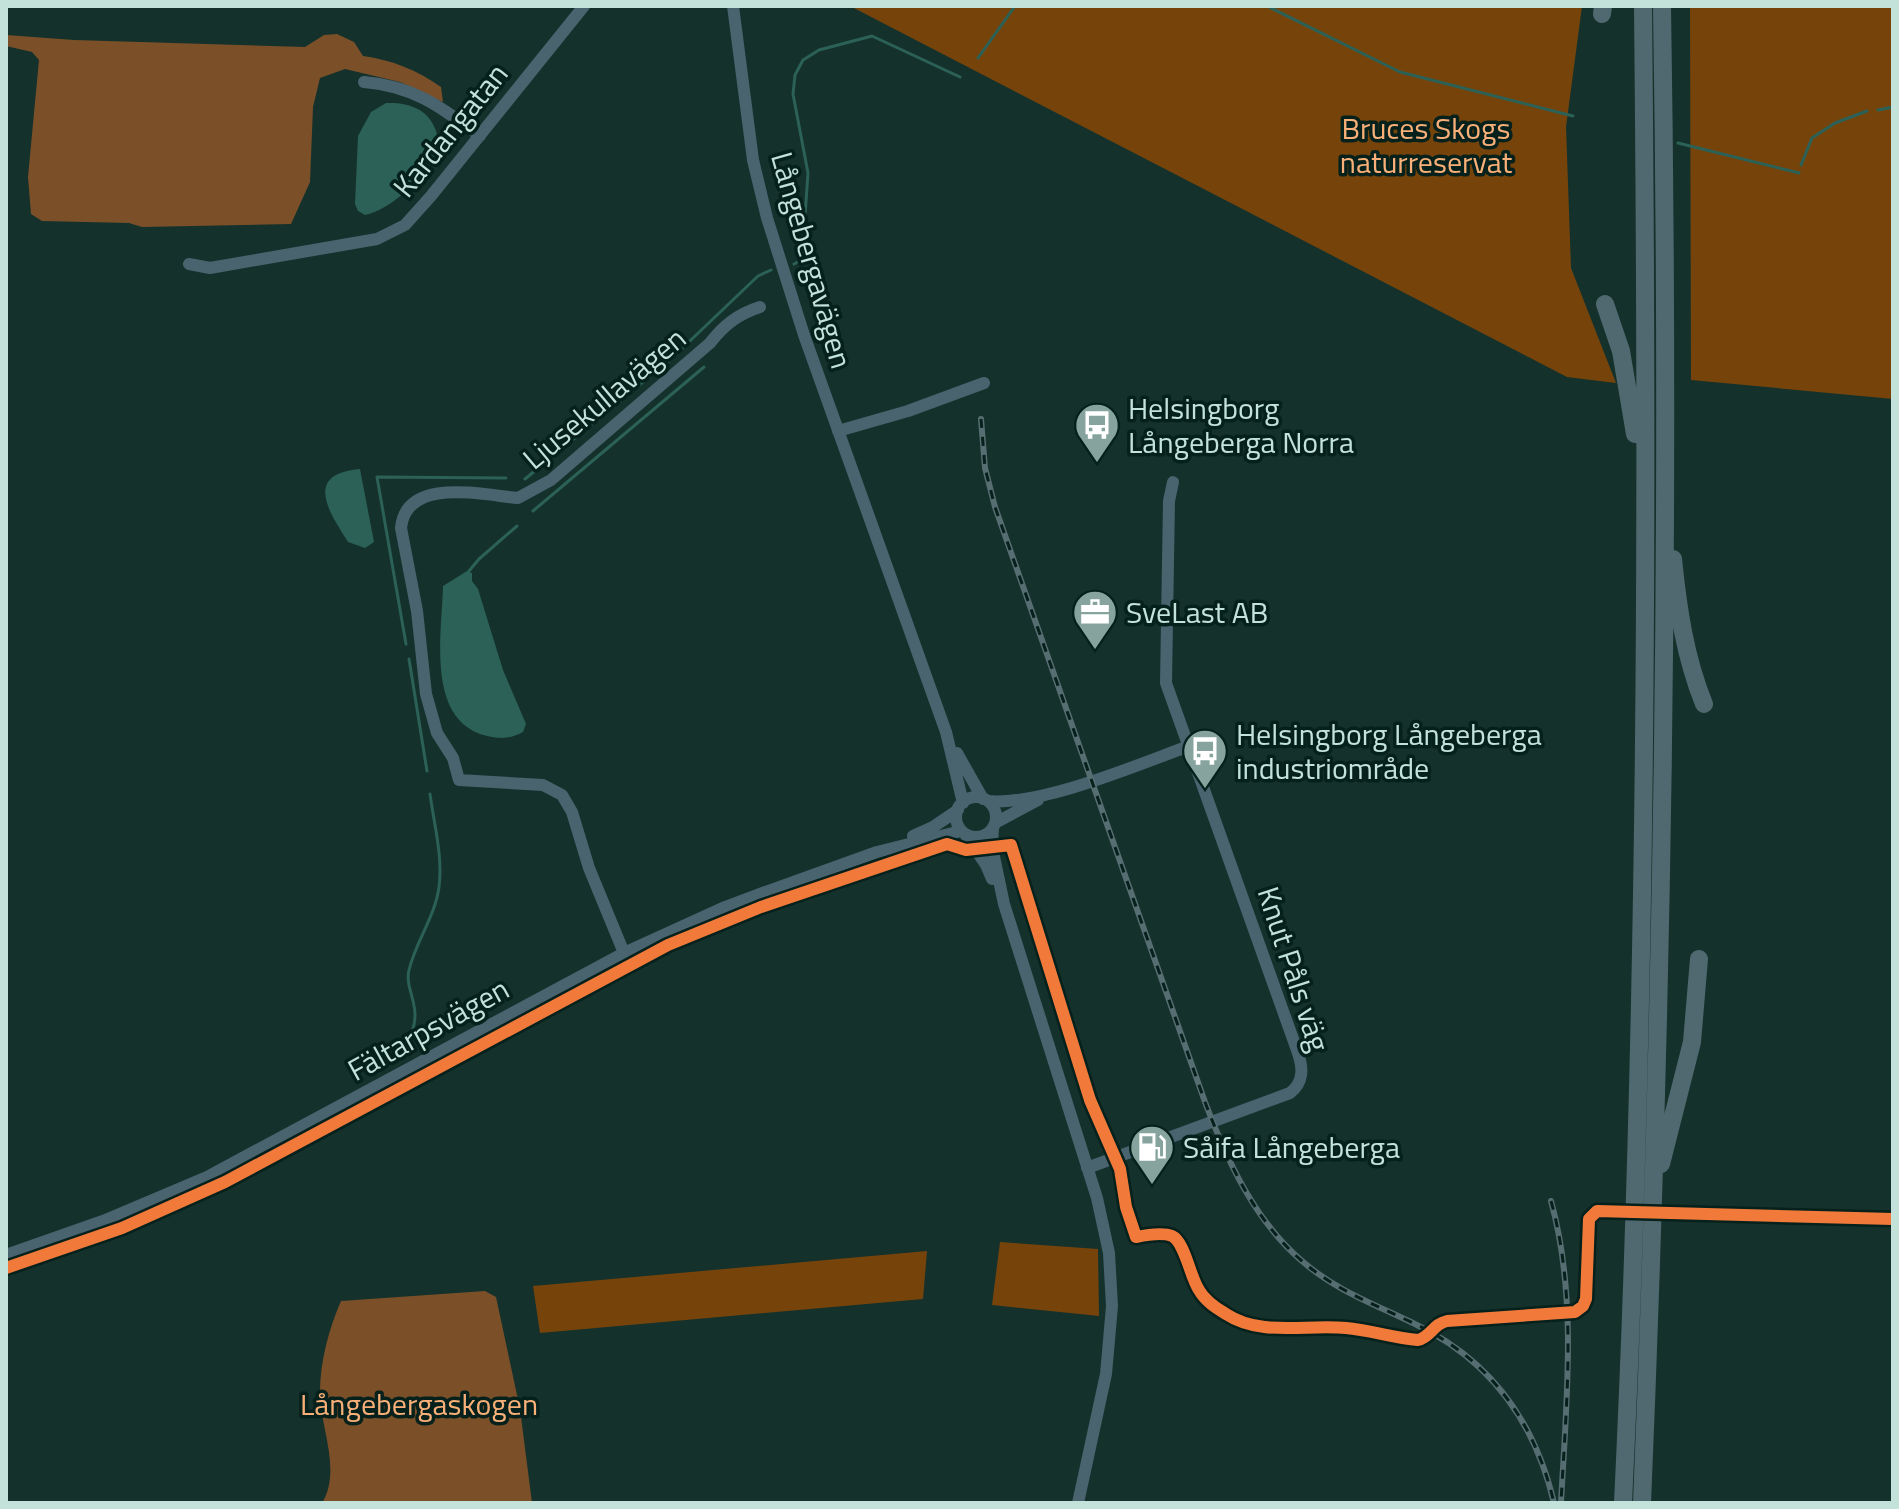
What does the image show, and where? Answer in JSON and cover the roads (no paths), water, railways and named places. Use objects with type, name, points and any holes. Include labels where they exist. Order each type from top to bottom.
[{"type":"highway","points":[[1623,1503],[1636,1136],[1645,560],[1643,6]]},
{"type":"highway","points":[[1642,1503],[1659,912],[1664,453],[1662,6]]},
{"type":"highway","points":[[1605,304],[1621,351],[1634,418],[1645,560]]},
{"type":"highway","points":[[1664,453],[1678,608],[1688,657],[1704,704]]},
{"type":"highway","points":[[1653,1198],[1692,1042],[1699,959]]},
{"type":"street","name":"Kardangatan","points":[[189,264],[210,268],[377,239],[405,225],[584,6]]},
{"type":"street","name":"Långebergavägen","points":[[733,6],[761,196],[800,322],[946,732],[960,807]]},
{"type":"street","points":[[364,82],[402,88],[433,102],[480,136]]},
{"type":"street","name":"Ljusekullavägen","points":[[624,953],[589,868],[572,812],[562,795],[554,789],[538,785],[459,780],[453,758],[437,733],[426,694],[402,518],[415,502],[433,494],[518,498],[527,495],[551,480],[710,343],[723,327],[743,312],[760,307]]},
{"type":"street","points":[[838,431],[908,411],[984,383]]},
{"type":"street","name":"Knut Påls väg","points":[[1087,1168],[1290,1093],[1301,1078],[1298,1053],[1166,683],[1169,501],[1173,482]]},
{"type":"street","name":"Långebergavägen","points":[[946,732],[985,800]]},
{"type":"street","points":[[1004,904],[986,865],[956,819],[960,807],[970,799],[1003,803],[1052,793],[1189,746]]},
{"type":"street","points":[[963,832],[980,837],[1052,793]]},
{"type":"street","points":[[985,800],[994,809],[992,847],[1004,904],[1107,1240],[1112,1306],[1106,1374],[1078,1503]]},
{"type":"street","name":"Fältarpsvägen","points":[[6,1255],[103,1221],[207,1177],[624,953],[725,907],[877,852],[933,827],[960,807]]},
{"type":"street","name":"Fältarpsvägen","points":[[877,852],[963,832]]},
{"type":"waterway","points":[[978,58],[1015,6]]},
{"type":"waterway","points":[[1267,6],[1400,72],[1573,116]]},
{"type":"waterway","points":[[794,264],[807,257],[805,216],[808,173],[793,94],[795,75],[803,60],[819,50],[872,36],[960,77]]},
{"type":"waterway","points":[[1878,110],[1893,107]]},
{"type":"waterway","points":[[1801,165],[1812,138],[1835,123],[1867,111]]},
{"type":"waterway","points":[[1678,143],[1799,173]]},
{"type":"waterway","points":[[525,479],[672,358],[758,276],[771,270]]},
{"type":"waterway","points":[[533,511],[704,367]]},
{"type":"waterway","points":[[406,644],[377,477],[506,478]]},
{"type":"waterway","points":[[469,571],[517,526]]},
{"type":"waterway","points":[[409,659],[427,771]]},
{"type":"waterway","points":[[408,1042],[415,1015],[408,975],[434,909],[440,876],[430,794]]},
{"type":"railway","points":[[981,419],[985,468],[995,507],[1205,1102],[1244,1188],[1285,1245],[1315,1271],[1341,1288],[1440,1338],[1486,1374],[1505,1396],[1535,1446],[1554,1503]]},
{"type":"railway","points":[[1551,1201],[1565,1275],[1567,1313],[1567,1390],[1561,1503]]},
{"type":"place","name":"Helsingborg Långeberga Norra","points":[[1097,464]]},
{"type":"place","name":"SveLast AB","points":[[1095,651]]},
{"type":"place","name":"Helsingborg Långeberga industriområde","points":[[1205,790]]},
{"type":"place","name":"Såifa Långeberga","points":[[1152,1186]]},
{"type":"park label","name":"Bruces Skogs naturreservat","points":[[1426,145]]},
{"type":"park label","name":"Långebergaskogen","points":[[419,1404]]}]
